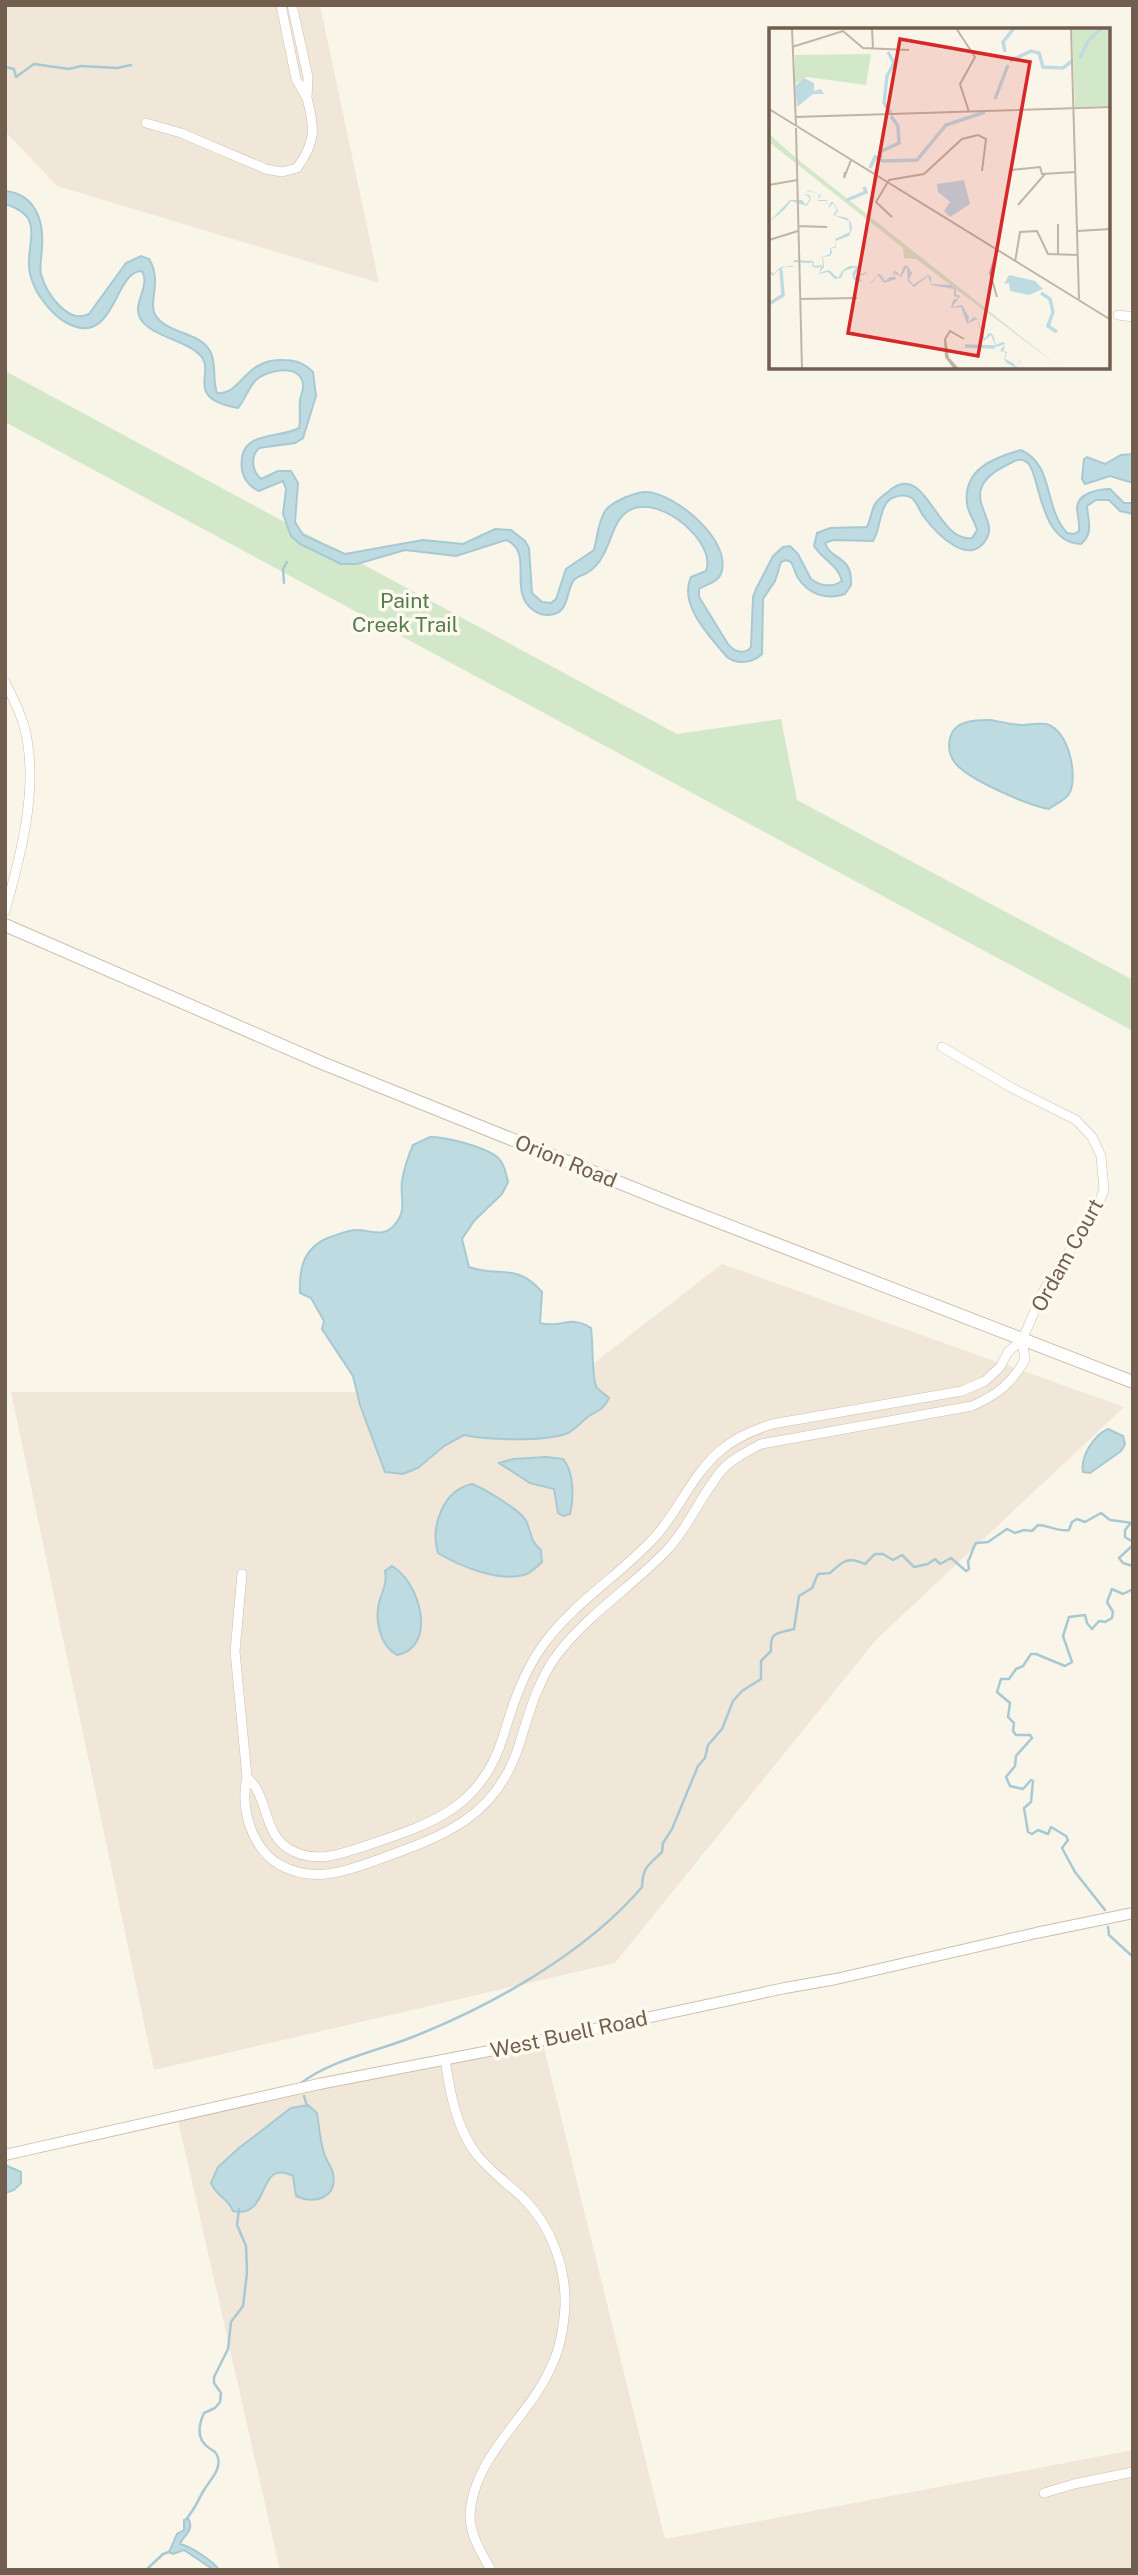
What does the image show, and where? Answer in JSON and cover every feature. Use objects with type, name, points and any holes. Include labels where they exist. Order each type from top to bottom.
[{"type":"main road","name":"Orion Road","points":[[5,925],[311,1059],[675,1205],[1133,1382]]},
{"type":"street","points":[[146,123],[181,133],[266,169],[282,172],[296,168],[312,144],[314,124],[307,98],[296,79],[281,5]]},
{"type":"street","points":[[292,5],[308,77],[307,98]]},
{"type":"street","points":[[1118,315],[1133,317]]},
{"type":"street","points":[[5,682],[24,726],[29,752],[29,794],[21,853],[5,911]]},
{"type":"street","name":"Ordam Court","points":[[942,1047],[1012,1088],[1076,1120],[1092,1137],[1101,1156],[1104,1190],[1095,1212],[1045,1288],[1022,1340]]},
{"type":"street","points":[[247,1777],[257,1789],[274,1833],[289,1849],[304,1856],[323,1857],[346,1853],[436,1820],[457,1806],[483,1781],[493,1766],[528,1667],[545,1641],[566,1618],[628,1563],[669,1520],[700,1470],[721,1449],[766,1426],[962,1391],[989,1377],[1000,1367],[1008,1352],[1022,1340]]},
{"type":"street","points":[[242,1574],[234,1651],[247,1777],[243,1794],[254,1837],[263,1851],[287,1869],[315,1876],[332,1875],[449,1832],[468,1819],[499,1790],[509,1773],[545,1673],[560,1651],[580,1628],[639,1576],[685,1529],[722,1470],[746,1452],[769,1442],[972,1406],[997,1395],[1015,1377],[1025,1360],[1022,1340]]},
{"type":"street","points":[[989,1377],[1003,1389]]},
{"type":"street","points":[[934,1396],[936,1412]]},
{"type":"street","points":[[766,1426],[769,1442]]},
{"type":"street","points":[[628,1563],[639,1576]]},
{"type":"street","points":[[528,1667],[545,1673]]},
{"type":"street","points":[[410,1831],[416,1846]]},
{"type":"street","name":"West Buell Road","points":[[5,2155],[280,2093],[836,1979],[1133,1913]]},
{"type":"street","points":[[445,2060],[450,2090],[464,2132],[476,2153],[538,2216],[560,2262],[565,2282],[564,2323],[552,2367],[485,2467],[474,2491],[470,2517],[474,2536],[491,2570]]},
{"type":"street","points":[[1044,2493],[1133,2472]]},
{"type":"shaded area","points":[[5,5],[320,5],[379,283],[57,186],[5,131]]},
{"type":"shaded area","points":[[722,1264],[1124,1407],[876,1640],[615,1963],[154,2070],[11,1392],[403,1392],[568,1383]]},
{"type":"shaded area","points":[[542,2040],[665,2539],[1133,2450],[1133,2570],[280,2570],[177,2116]]},
{"type":"green space","name":"Paint Creek Trail","points":[[5,371],[677,734],[781,719],[797,800],[1133,980],[1133,1031],[5,422]]},
{"type":"water","points":[[5,191],[24,197],[36,210],[42,237],[41,274],[53,298],[66,311],[73,315],[89,314],[126,263],[141,256],[149,259],[153,267],[153,305],[156,316],[168,326],[199,340],[210,351],[217,393],[232,389],[251,370],[270,361],[296,361],[313,372],[316,396],[303,438],[295,443],[259,448],[253,464],[261,479],[278,471],[291,471],[298,483],[295,522],[303,535],[345,554],[423,540],[463,544],[495,529],[511,530],[525,541],[529,548],[532,593],[542,602],[551,603],[556,599],[566,569],[594,550],[600,522],[608,508],[626,497],[647,492],[672,501],[686,510],[711,534],[719,548],[721,574],[699,589],[699,597],[730,647],[743,652],[751,647],[753,597],[773,556],[783,547],[790,546],[798,554],[811,579],[826,585],[842,581],[837,571],[814,546],[817,533],[830,528],[867,527],[876,502],[902,484],[913,486],[922,493],[949,528],[960,536],[972,538],[977,530],[967,504],[970,482],[982,467],[991,461],[1021,450],[1039,466],[1054,511],[1067,533],[1074,534],[1079,531],[1078,502],[1095,491],[1110,489],[1124,503],[1133,503],[1133,514],[1120,511],[1109,500],[1096,500],[1087,506],[1089,526],[1085,540],[1081,544],[1066,540],[1048,518],[1030,466],[1025,461],[1017,460],[990,476],[982,485],[981,504],[989,530],[980,547],[972,550],[954,546],[945,539],[924,517],[913,499],[906,496],[892,498],[882,512],[873,541],[833,540],[825,543],[849,568],[851,585],[845,594],[825,596],[807,589],[798,578],[791,562],[781,562],[775,581],[763,599],[762,654],[745,662],[727,657],[692,609],[688,587],[691,577],[706,571],[707,559],[703,547],[684,524],[657,509],[632,509],[621,518],[599,561],[574,580],[564,607],[555,614],[538,613],[526,602],[522,593],[519,553],[506,540],[456,556],[405,550],[357,564],[341,564],[300,544],[291,536],[283,514],[286,489],[283,481],[259,491],[248,483],[242,470],[242,457],[252,442],[299,428],[303,386],[301,377],[282,370],[267,373],[253,383],[238,408],[221,404],[211,398],[204,384],[205,369],[200,355],[152,330],[140,318],[138,306],[144,283],[142,271],[133,274],[125,282],[104,318],[95,326],[83,328],[67,323],[46,305],[34,286],[29,269],[29,221],[17,209],[5,204]]},
{"type":"water","points":[[1133,454],[1133,483],[1110,476],[1085,484],[1082,479],[1084,459],[1087,457],[1105,464],[1121,455]]},
{"type":"water","points":[[991,720],[1020,725],[1046,724],[1060,734],[1069,753],[1073,774],[1070,792],[1066,797],[1049,809],[1039,807],[986,784],[956,764],[949,748],[952,732],[966,722]]},
{"type":"water","points":[[430,1137],[473,1146],[490,1152],[501,1161],[508,1182],[502,1194],[474,1221],[462,1239],[469,1267],[516,1274],[533,1283],[542,1292],[540,1323],[577,1322],[591,1328],[595,1382],[597,1388],[609,1398],[601,1409],[568,1433],[546,1438],[516,1439],[464,1435],[444,1446],[418,1468],[403,1474],[385,1472],[360,1405],[353,1376],[322,1329],[324,1321],[311,1298],[300,1293],[301,1274],[309,1252],[321,1241],[356,1230],[387,1231],[396,1223],[401,1213],[402,1181],[413,1145]]},
{"type":"water","points":[[1108,1429],[1123,1436],[1125,1444],[1121,1451],[1090,1473],[1083,1472],[1089,1447]]},
{"type":"water","points":[[513,1459],[563,1459],[567,1464],[572,1485],[570,1514],[563,1516],[558,1513],[554,1489],[530,1483],[499,1463]]},
{"type":"water","points":[[472,1484],[510,1506],[526,1521],[533,1540],[541,1550],[542,1562],[531,1571],[514,1577],[491,1575],[468,1568],[438,1553],[436,1532],[441,1511],[453,1494]]},
{"type":"water","points":[[392,1566],[402,1574],[417,1599],[421,1628],[410,1650],[397,1655],[386,1645],[378,1622],[378,1606],[385,1585],[385,1571]]},
{"type":"water","points":[[308,2105],[317,2113],[325,2156],[333,2173],[334,2182],[328,2194],[310,2200],[296,2196],[293,2176],[281,2172],[268,2181],[254,2206],[245,2211],[233,2211],[211,2183],[218,2167],[291,2108]]},
{"type":"water","points":[[5,2165],[21,2172],[21,2183],[14,2190],[5,2193]]},
{"type":"water","points":[[188,2518],[190,2529],[180,2544],[201,2554],[219,2570],[214,2570],[184,2550],[173,2554],[169,2552],[177,2534],[184,2530],[184,2520]]},
{"type":"waterway","points":[[5,67],[14,69],[16,77],[34,64],[69,69],[81,66],[117,68],[131,65]]},
{"type":"waterway","points":[[284,583],[283,569],[287,562]]},
{"type":"waterway","points":[[301,2083],[326,2068],[410,2038],[504,1994],[565,1956],[619,1911],[642,1887],[645,1870],[662,1852],[663,1843],[672,1829],[698,1766],[705,1758],[708,1745],[722,1729],[733,1701],[742,1691],[761,1679],[761,1661],[771,1651],[773,1637],[794,1629],[799,1596],[812,1588],[818,1574],[830,1573],[850,1560],[865,1564],[875,1554],[883,1554],[893,1560],[902,1555],[914,1567],[928,1564],[935,1559],[940,1564],[951,1558],[966,1571],[969,1569],[968,1561],[976,1543],[988,1542],[1007,1529],[1015,1533],[1032,1531],[1038,1525],[1069,1530],[1072,1522],[1077,1519],[1085,1522],[1101,1513],[1110,1520],[1133,1523]]},
{"type":"waterway","points":[[1130,1524],[1125,1530],[1125,1537],[1133,1542]]},
{"type":"waterway","points":[[1133,1545],[1119,1558],[1123,1563],[1133,1566]]},
{"type":"waterway","points":[[1105,1910],[1075,1872],[1062,1848],[1068,1840],[1066,1836],[1051,1827],[1048,1834],[1038,1830],[1032,1834],[1028,1832],[1024,1808],[1031,1802],[1033,1781],[1023,1789],[1010,1786],[1006,1777],[1015,1766],[1016,1756],[1032,1738],[1030,1735],[1016,1735],[1013,1731],[1014,1723],[1008,1717],[1010,1703],[997,1692],[1001,1679],[1009,1679],[1031,1654],[1065,1666],[1072,1662],[1063,1636],[1069,1617],[1085,1615],[1092,1629],[1099,1621],[1105,1622],[1112,1618],[1113,1612],[1107,1602],[1112,1589],[1123,1594],[1133,1589]]},
{"type":"waterway","points":[[1108,1927],[1109,1935],[1133,1957]]},
{"type":"waterway","points":[[304,2096],[307,2106]]},
{"type":"waterway","points":[[187,2518],[218,2465],[215,2452],[202,2441],[200,2423],[204,2413],[215,2408],[220,2402],[221,2393],[214,2383],[214,2377],[228,2349],[231,2322],[243,2306],[247,2273],[246,2246],[237,2225],[239,2209]]},
{"type":"waterway","points":[[146,2570],[163,2554],[169,2552]]}]
